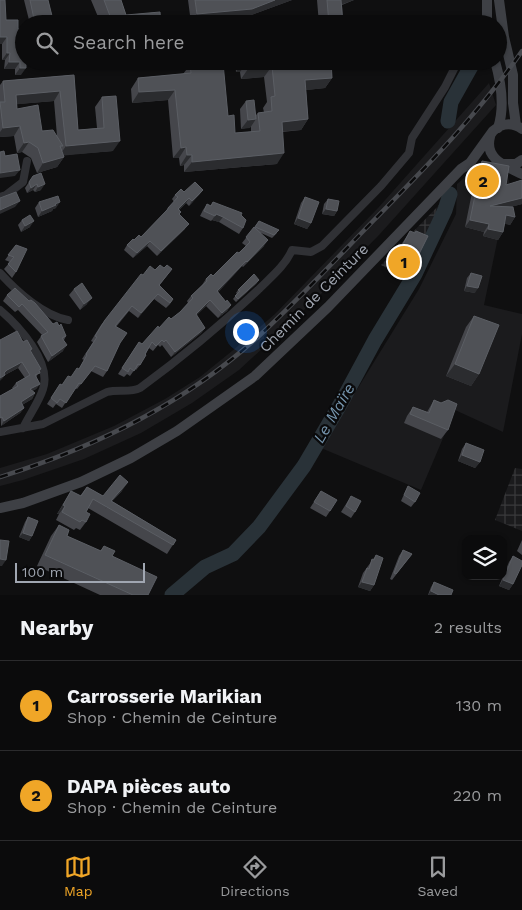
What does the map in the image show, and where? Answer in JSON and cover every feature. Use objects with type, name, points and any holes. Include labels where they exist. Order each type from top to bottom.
[{"type":"main road","points":[[487,0],[487,15]]},
{"type":"main road","points":[[499,0],[500,15]]},
{"type":"main road","points":[[507,47],[518,78],[512,103],[520,127]]},
{"type":"main road","points":[[497,70],[502,115],[498,128]]},
{"type":"main road","points":[[498,128],[507,124],[520,127]]},
{"type":"main road","name":"Chemin de Ceinture","points":[[0,508],[23,503],[81,482],[131,458],[177,431],[255,376],[328,307],[461,169],[470,162],[498,128]]},
{"type":"main road","points":[[490,136],[489,148],[498,161],[522,174]]},
{"type":"main road","points":[[470,162],[498,161],[516,164],[522,160]]},
{"type":"street","points":[[0,432],[43,424],[114,390],[135,391],[192,350],[238,309],[287,261],[292,250],[311,252],[322,246],[382,186],[409,153],[412,138],[453,70]]},
{"type":"street","points":[[0,197],[6,195],[23,182],[27,161]]},
{"type":"street","points":[[0,273],[31,301],[58,318],[68,320]]},
{"type":"street","points":[[0,310],[21,330],[42,367],[43,390],[22,428]]},
{"type":"shaded area","points":[[489,83],[496,105],[379,235],[318,297],[239,370],[192,403],[141,433],[84,459],[0,486],[0,468],[47,454],[114,426],[165,399],[200,377],[232,351],[275,314],[378,208]]},
{"type":"shaded area","points":[[487,165],[507,173],[510,186],[503,188],[510,225],[501,223],[484,305],[522,314],[522,334],[503,432],[455,410],[421,490],[321,448],[419,289],[456,214],[457,184],[478,166]]},
{"type":"shaded area","points":[[440,204],[425,245],[407,279],[381,265]]},
{"type":"shaded area","points":[[515,468],[522,469],[522,531],[495,520]]},
{"type":"building","points":[[0,0],[5,0],[6,20],[15,20],[15,62],[9,62],[10,53],[7,53],[7,37],[0,37]]},
{"type":"building","points":[[30,0],[48,0],[52,15],[33,15]]},
{"type":"building","points":[[104,0],[121,0],[126,15],[110,15]]},
{"type":"building","points":[[195,0],[275,0],[252,9],[197,14]]},
{"type":"building","points":[[327,0],[341,0],[342,15],[328,15]]},
{"type":"building","points":[[160,12],[160,15],[126,15]]},
{"type":"building","points":[[191,70],[224,70],[228,116],[234,115],[235,133],[260,131],[258,113],[272,111],[271,97],[275,96],[272,70],[332,70],[332,78],[305,80],[308,119],[282,122],[284,153],[192,162],[192,155],[187,155],[186,147],[181,148],[175,90],[139,92],[138,78],[191,73]]},
{"type":"building","points":[[74,75],[78,130],[104,128],[102,97],[116,96],[120,141],[66,146],[60,91],[16,95],[17,109],[38,105],[42,131],[53,130],[63,146],[60,146],[64,157],[43,163],[38,148],[29,142],[24,143],[20,126],[3,128],[0,102],[5,102],[3,81]]},
{"type":"building","points":[[254,100],[256,119],[248,120],[246,101]]},
{"type":"building","points":[[4,151],[5,156],[17,154],[20,170],[0,173],[0,152]]},
{"type":"building","points":[[482,161],[509,166],[506,185],[522,180],[522,198],[490,206],[513,207],[515,217],[506,215],[503,232],[488,229],[489,224],[470,220]]},
{"type":"building","points":[[41,173],[45,184],[38,187],[37,184],[31,188],[29,182],[33,176]]},
{"type":"building","points":[[195,182],[203,190],[192,201],[189,198],[178,209],[181,212],[179,214],[189,224],[161,251],[150,241],[137,253],[127,245],[139,235],[141,237],[168,209],[178,197],[175,195],[181,189],[184,192]]},
{"type":"building","points":[[16,192],[20,201],[0,210],[0,198]]},
{"type":"building","points":[[58,196],[60,202],[42,211],[39,202]]},
{"type":"building","points":[[305,197],[319,202],[311,223],[298,218]]},
{"type":"building","points":[[328,199],[339,201],[337,211],[326,209]]},
{"type":"building","points":[[213,202],[242,213],[241,215],[246,220],[243,228],[223,217],[204,211],[207,204],[211,206]]},
{"type":"building","points":[[30,215],[34,221],[25,226],[22,220]]},
{"type":"building","points":[[259,221],[279,230],[274,235],[255,227]]},
{"type":"building","points":[[254,227],[268,240],[217,291],[231,305],[222,313],[210,300],[196,314],[205,328],[175,352],[166,340],[164,342],[162,340],[156,346],[152,342],[140,365],[138,364],[134,371],[130,368],[128,372],[122,368],[139,342],[142,344],[158,326],[159,328],[169,317],[171,319],[180,312],[193,298],[191,296],[207,281],[206,279],[211,274],[213,276],[250,242],[246,237]]},
{"type":"building","points":[[410,231],[415,233],[416,231],[428,236],[413,266],[393,256],[399,244],[402,246]]},
{"type":"building","points":[[16,245],[27,249],[16,272],[8,264],[14,257],[8,255]]},
{"type":"building","points":[[160,265],[164,268],[167,265],[172,269],[159,285],[173,299],[170,303],[158,294],[141,313],[132,306],[115,326],[127,333],[120,343],[107,371],[95,366],[81,384],[79,383],[66,403],[60,399],[57,403],[51,398],[60,384],[62,385],[68,376],[71,377],[77,368],[79,369],[105,320],[141,274],[143,275],[150,266],[155,270]]},
{"type":"building","points":[[471,273],[482,276],[478,288],[467,286]]},
{"type":"building","points":[[254,274],[259,280],[238,299],[235,296],[240,291],[238,290]]},
{"type":"building","points":[[82,283],[92,298],[84,304],[74,289]]},
{"type":"building","points":[[15,288],[29,301],[31,300],[35,303],[53,324],[57,322],[59,326],[61,324],[66,336],[62,338],[67,345],[52,356],[41,336],[48,332],[22,304],[19,307],[7,295]]},
{"type":"building","points":[[474,316],[499,325],[479,374],[455,364]]},
{"type":"building","points":[[17,331],[23,342],[27,340],[32,349],[30,350],[41,369],[39,370],[40,373],[35,375],[40,384],[30,389],[35,393],[21,402],[24,408],[4,421],[2,417],[0,418],[0,396],[18,386],[16,383],[30,375],[22,362],[7,370],[4,373],[5,375],[0,378],[0,340]]},
{"type":"building","points":[[434,400],[441,403],[448,400],[457,404],[448,430],[410,414],[413,407],[429,413]]},
{"type":"building","points":[[466,443],[484,450],[480,462],[462,455]]},
{"type":"building","points":[[120,475],[128,482],[111,501],[176,540],[173,545],[93,499],[86,512],[90,514],[86,522],[82,520],[80,522],[62,512],[65,506],[63,505],[71,491],[81,496],[87,487],[103,496]]},
{"type":"building","points":[[408,486],[420,493],[415,502],[404,495]]},
{"type":"building","points":[[321,491],[337,500],[330,511],[314,502]]},
{"type":"building","points":[[351,496],[361,501],[355,512],[346,506]]},
{"type":"building","points":[[28,517],[38,521],[32,536],[23,533]]},
{"type":"building","points":[[59,525],[69,530],[67,536],[101,551],[104,546],[115,551],[112,556],[157,577],[148,595],[133,595],[45,555]]},
{"type":"building","points":[[0,540],[9,541],[6,560],[0,559]]},
{"type":"building","points":[[403,550],[412,554],[396,574],[394,573]]},
{"type":"building","points":[[376,555],[383,558],[374,585],[362,582],[367,568],[369,569],[372,559],[374,560]]},
{"type":"building","points":[[513,556],[522,561],[513,584],[503,580],[507,580],[507,570]]},
{"type":"building","points":[[434,582],[453,590],[451,595],[439,595],[431,591]]},
{"type":"waterway","name":"Le Maïre","points":[[448,121],[451,102],[469,70]]},
{"type":"waterway","name":"Le Maïre","points":[[172,595],[205,567],[233,554],[259,527],[304,466],[375,340],[415,274],[445,210],[450,194]]},
{"type":"railway","points":[[0,477],[71,452],[105,437],[171,402],[202,382],[232,359],[290,307],[433,159],[489,96],[522,51]]},
{"type":"place","name":"DAPA pièces auto","points":[[483,181]]},
{"type":"place","name":"Carrosserie Marikian","points":[[404,262]]}]
